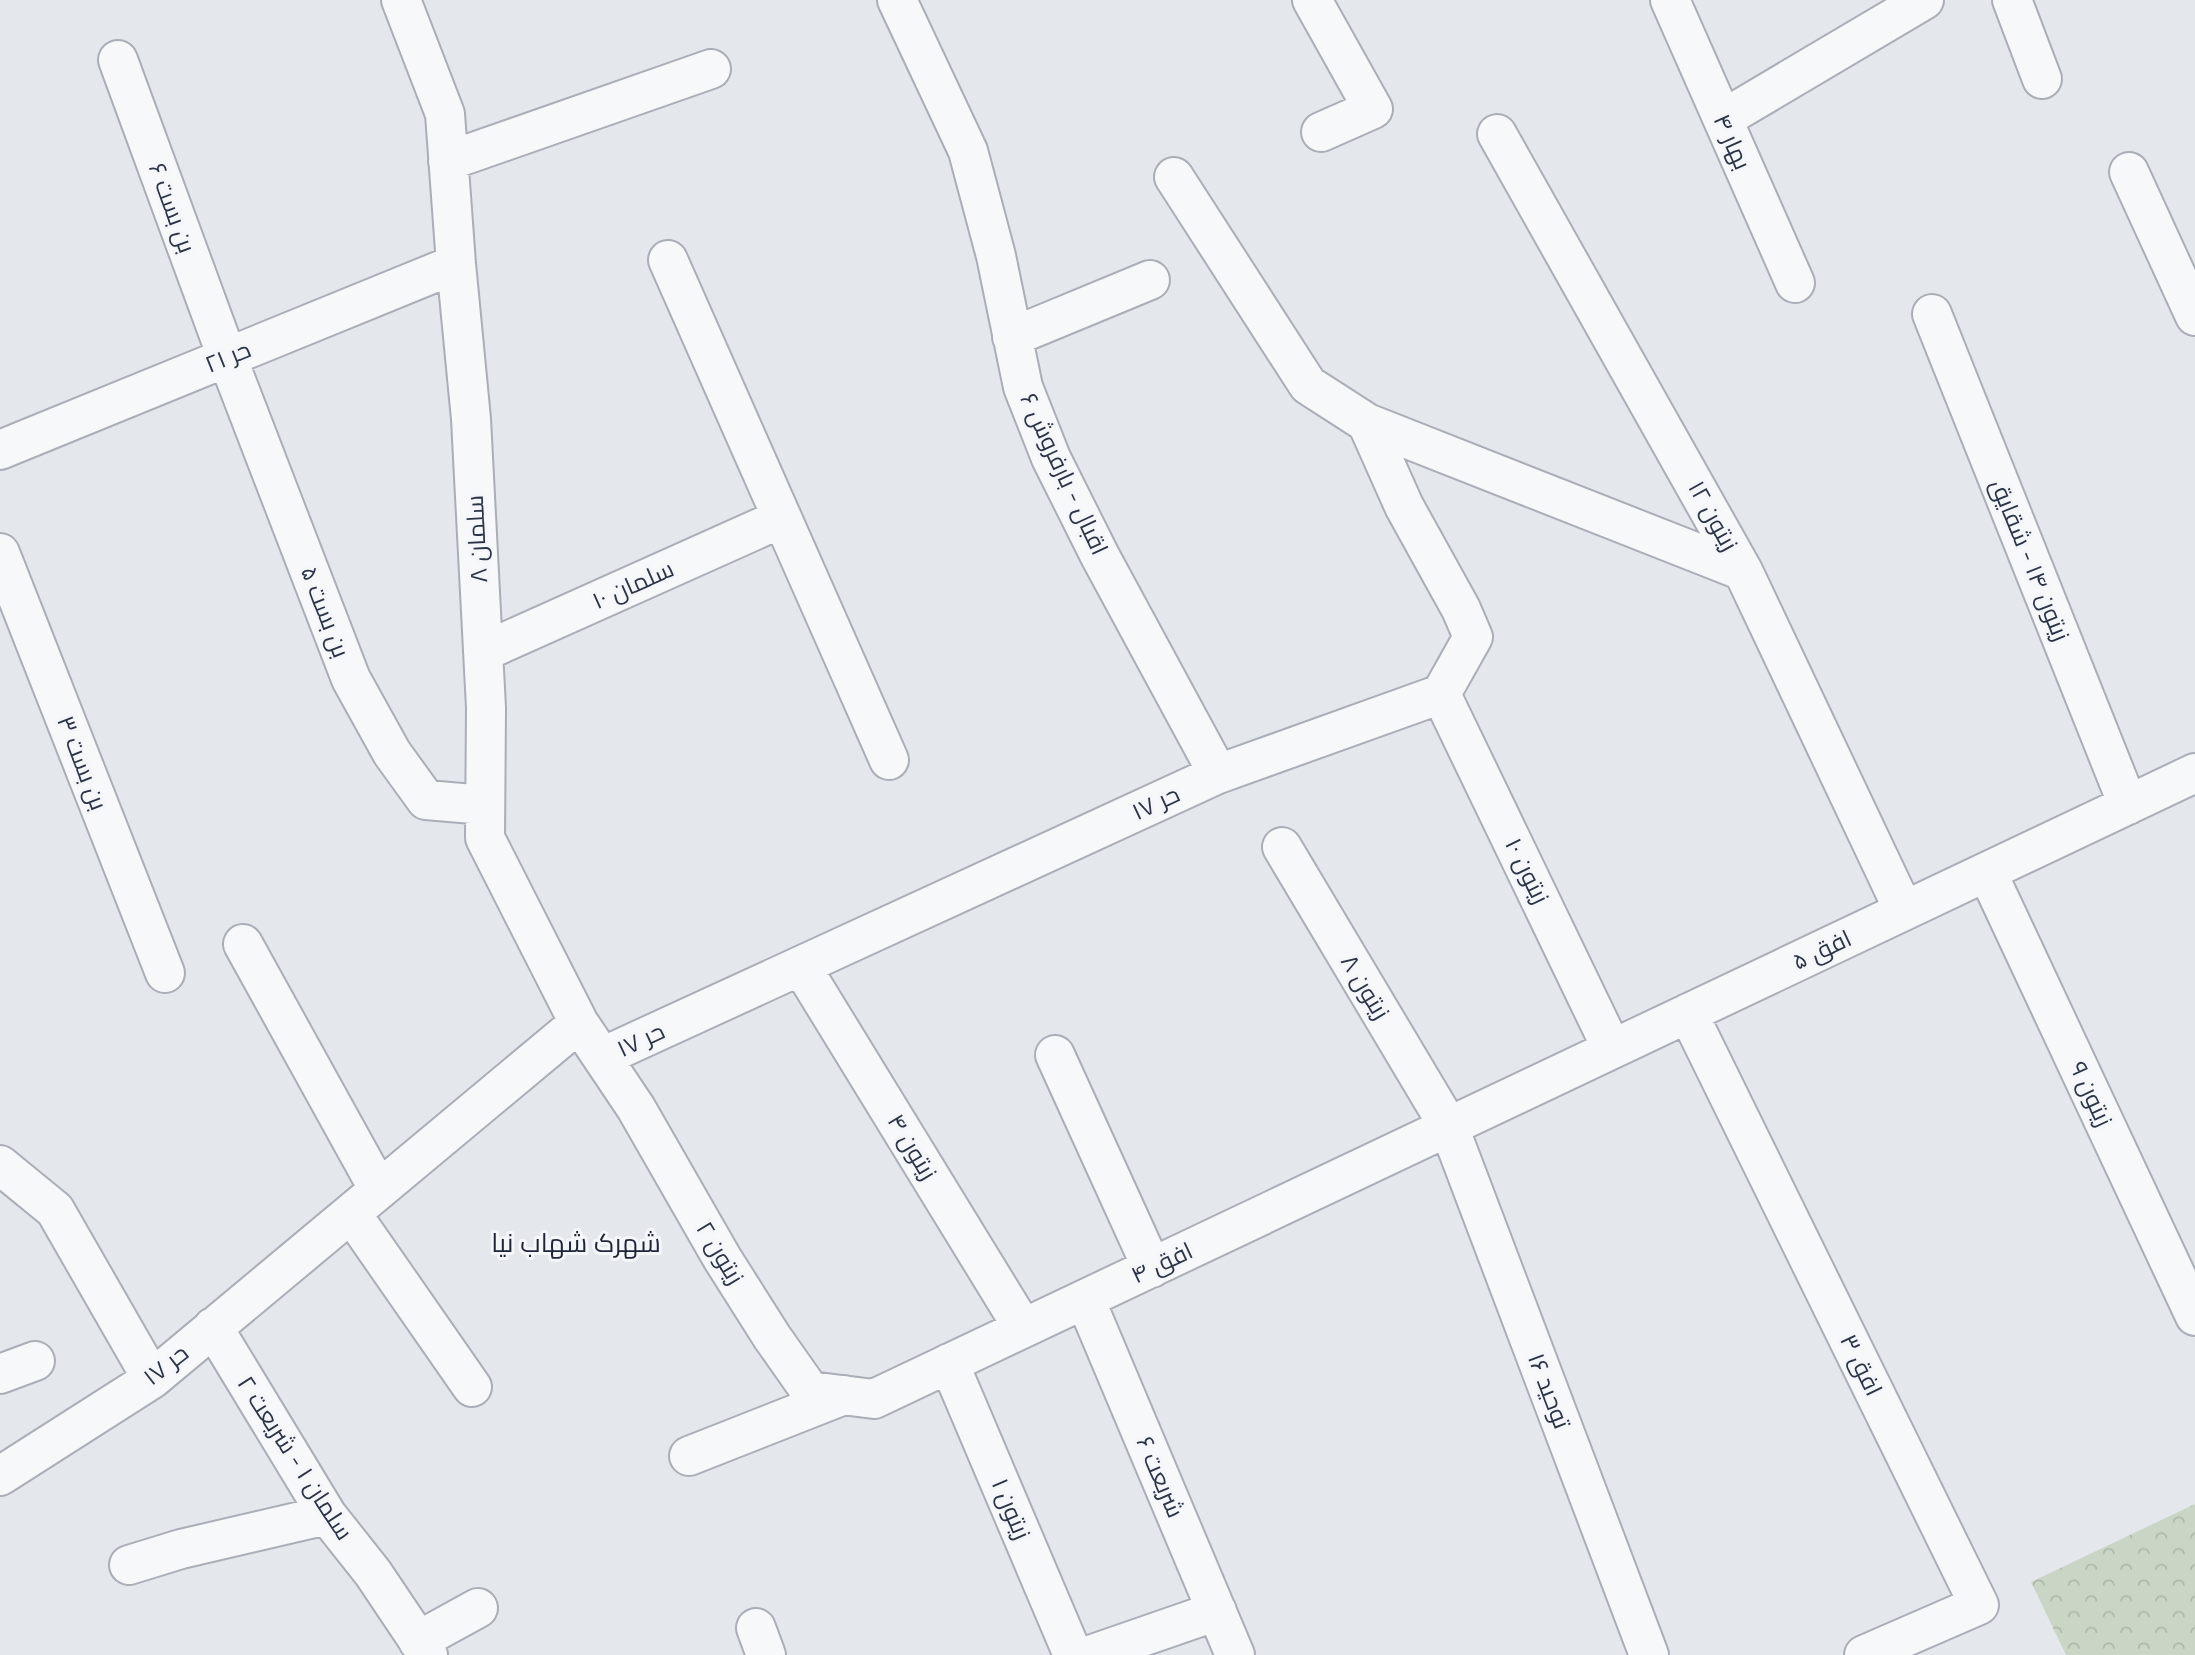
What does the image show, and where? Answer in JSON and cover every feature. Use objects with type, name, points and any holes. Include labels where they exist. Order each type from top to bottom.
[{"type":"street","name":"سلمان ۸","points":[[401,0],[445,114],[471,419],[486,708],[485,838],[579,1023],[602,1057]]},
{"type":"street","name":"اقبال - بارفروش ۶","points":[[897,0],[968,151],[996,256],[1023,387],[1051,458],[1100,556],[1217,774]]},
{"type":"street","name":"بهار ۴","points":[[1671,0],[1795,283]]},
{"type":"street","points":[[1723,119],[1924,0]]},
{"type":"street","points":[[2012,0],[2042,79]]},
{"type":"street","points":[[1321,132],[1373,109],[1322,3]]},
{"type":"street","name":"بن بست ۶","points":[[118,60],[227,357]]},
{"type":"street","points":[[448,161],[712,69]]},
{"type":"street","name":"زیتون ۱۲","points":[[1497,134],[1743,571],[1904,911]]},
{"type":"street","points":[[2129,173],[2195,316]]},
{"type":"street","points":[[1174,177],[1308,385],[1367,423],[1743,571]]},
{"type":"street","points":[[668,260],[889,760]]},
{"type":"street","name":"حر ۲۱","points":[[0,450],[456,264]]},
{"type":"street","points":[[1012,337],[1150,280]]},
{"type":"street","name":"زیتون ۱۴ - شقایق","points":[[1933,314],[2127,805]]},
{"type":"street","name":"بن بست ۵","points":[[227,357],[351,679],[392,753],[426,800],[485,805]]},
{"type":"street","points":[[1367,423],[1404,506],[1474,637],[1441,694]]},
{"type":"street","name":"سلمان ۱۰","points":[[483,652],[782,518]]},
{"type":"street","name":"بن بست ۳","points":[[0,553],[165,973]]},
{"type":"street","name":"حر ۱۷","points":[[602,1057],[1217,774],[1441,694]]},
{"type":"street","name":"زیتون ۱۰","points":[[1441,694],[1612,1049]]},
{"type":"street","name":"افق ۵","points":[[1449,1127],[2195,773]]},
{"type":"street","name":"زیتون ۸","points":[[1282,847],[1449,1127]]},
{"type":"street","name":"زیتون ۹","points":[[1987,872],[2195,1316]]},
{"type":"street","points":[[243,944],[365,1201],[472,1387]]},
{"type":"street","name":"زیتون ۴","points":[[802,966],[1023,1328]]},
{"type":"street","name":"افق ۳","points":[[1688,1013],[1979,1605],[1864,1655]]},
{"type":"street","name":"حر ۱۷","points":[[0,1476],[152,1379],[579,1023]]},
{"type":"street","points":[[1055,1055],[1152,1268]]},
{"type":"street","name":"زیتون ۲","points":[[602,1057],[636,1108],[722,1258],[810,1391],[859,1397]]},
{"type":"street","name":"افق ۴","points":[[689,1456],[949,1363],[1449,1127]]},
{"type":"street","name":"توحید ۱۶","points":[[1449,1127],[1649,1655]]},
{"type":"street","points":[[0,1165],[55,1210],[152,1379]]},
{"type":"street","name":"شریعت ۶","points":[[1085,1299],[1235,1655]]},
{"type":"street","name":"سلمان ۱ - شریعت ۲","points":[[213,1327],[327,1515],[373,1573],[423,1648]]},
{"type":"street","name":"زیتون ۱","points":[[949,1363],[1073,1655]]},
{"type":"street","points":[[129,1565],[181,1549],[327,1515]]},
{"type":"street","points":[[423,1648],[478,1608]]},
{"type":"street","points":[[1090,1655],[1217,1611]]},
{"type":"green space","points":[[2195,1504],[2195,1655],[2066,1655],[2031,1582]]},
{"type":"district","name":"شهرک شهاب نیا","points":[[576,1243]]}]
